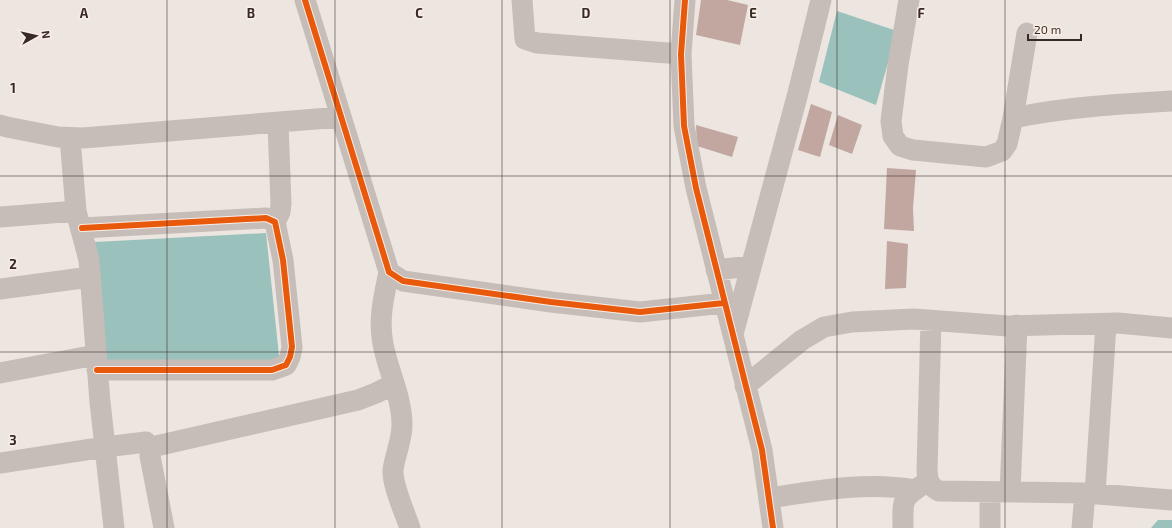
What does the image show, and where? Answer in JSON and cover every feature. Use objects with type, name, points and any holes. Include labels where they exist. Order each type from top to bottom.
[{"type":"street","points":[[305,0],[389,272],[382,306],[381,323],[383,344],[400,406],[402,425],[400,444],[393,471],[395,487],[410,528]]},
{"type":"street","points":[[522,0],[525,39],[537,44],[681,54]]},
{"type":"street","points":[[685,0],[681,54],[684,126],[696,188],[762,450],[773,528]]},
{"type":"street","points":[[733,336],[798,93],[821,0]]},
{"type":"street","points":[[909,0],[898,65],[891,121],[893,136],[900,146],[913,150],[986,157],[1002,151],[1006,144],[1014,118],[1027,33]]},
{"type":"street","points":[[1014,118],[1042,112],[1091,106],[1172,101]]},
{"type":"street","points":[[0,125],[58,137],[84,138],[341,118]]},
{"type":"street","points":[[0,373],[97,363],[272,370],[286,365],[290,357],[292,347],[283,260],[275,222],[280,212],[281,204],[278,123]]},
{"type":"street","points":[[70,138],[79,220],[89,260],[97,363],[114,528]]},
{"type":"street","points":[[0,218],[79,220],[266,218],[275,222]]},
{"type":"street","points":[[716,270],[752,266]]},
{"type":"street","points":[[389,272],[403,281],[551,302],[640,312],[724,303]]},
{"type":"street","points":[[0,289],[90,276]]},
{"type":"street","points":[[745,386],[802,340],[824,326],[852,322],[914,319],[1016,325],[1118,323],[1172,328]]},
{"type":"street","points":[[903,528],[903,502],[908,495],[922,486],[927,470],[931,320]]},
{"type":"street","points":[[1082,528],[1090,494],[1106,324]]},
{"type":"street","points":[[990,528],[1000,492],[1016,325]]},
{"type":"street","points":[[164,528],[150,456],[151,451],[156,446],[358,400],[394,384]]},
{"type":"street","points":[[0,463],[106,446],[146,442]]},
{"type":"street","points":[[769,498],[849,486],[903,488],[922,486],[939,491],[1090,494],[1172,500]]},
{"type":"water","points":[[837,11],[897,31],[876,105],[819,82]]},
{"type":"water","points":[[266,233],[280,365],[103,370],[95,242]]},
{"type":"water","points":[[1158,520],[1172,520],[1172,528],[1151,528]]},
{"type":"building","points":[[701,0],[727,0],[748,5],[740,45],[696,35]]},
{"type":"building","points":[[811,104],[832,112],[820,157],[798,150]]},
{"type":"building","points":[[838,115],[862,125],[852,154],[829,145]]},
{"type":"building","points":[[696,125],[738,137],[732,157],[697,146]]},
{"type":"building","points":[[887,168],[916,170],[913,208],[914,231],[884,229]]},
{"type":"building","points":[[887,241],[908,244],[906,288],[885,289]]},
{"type":"cycle path","points":[[305,0],[389,272],[403,281],[551,302],[640,312],[724,303]]},
{"type":"cycle path","points":[[685,0],[681,54],[684,126],[696,188],[762,450],[773,528]]},
{"type":"cycle path","points":[[82,228],[266,218],[275,222],[283,260],[292,347],[290,357],[286,365],[272,370],[97,370]]}]
